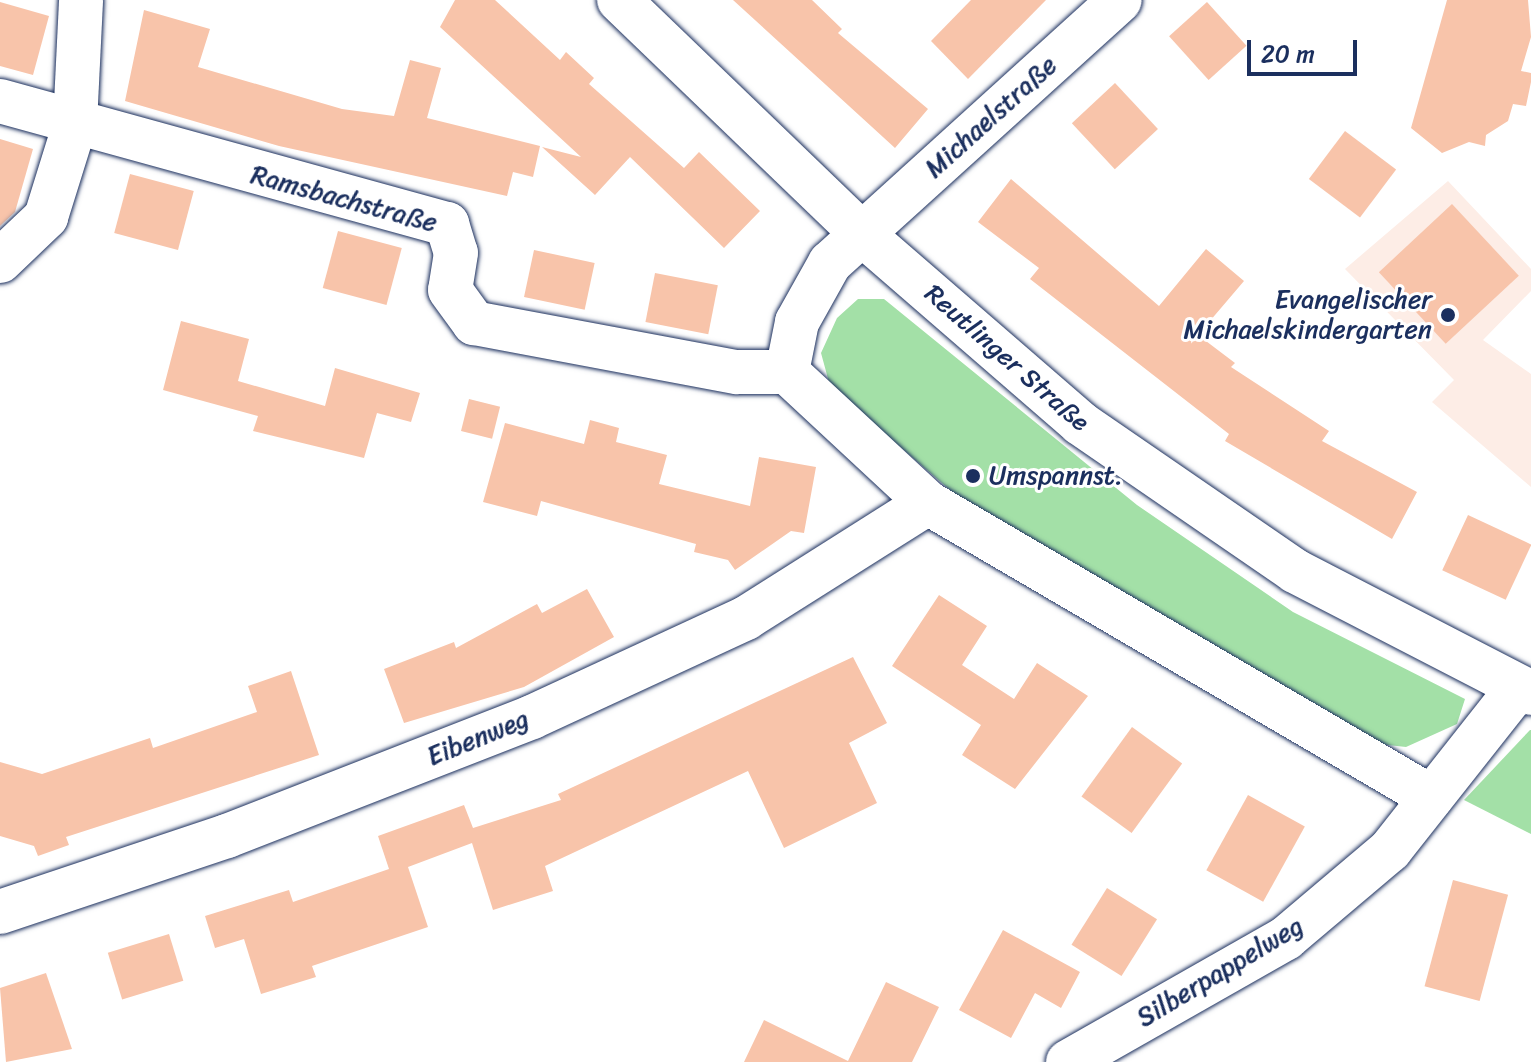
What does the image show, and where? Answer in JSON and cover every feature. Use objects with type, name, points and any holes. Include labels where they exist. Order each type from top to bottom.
[{"type":"street","points":[[0,261],[46,217],[75,124],[81,0]]},
{"type":"street","name":"Reutlinger Straße","points":[[619,0],[861,233],[1139,467],[1295,571],[1525,691]]},
{"type":"street","name":"Michaelstraße","points":[[861,233],[1120,0]]},
{"type":"street","name":"Ramsbachstraße","points":[[0,101],[447,224],[456,253],[450,290],[474,323],[737,372],[787,372]]},
{"type":"street","points":[[861,233],[820,275],[797,322],[787,372],[928,503],[1431,797]]},
{"type":"street","name":"Eibenweg","points":[[0,912],[227,836],[532,717],[746,618],[928,503]]},
{"type":"street","name":"Silberpappelweg","points":[[1068,1062],[1286,938],[1390,850],[1431,797],[1525,691]]},
{"type":"shaded area","name":"Evangelischer Michaelskindergarten","points":[[1448,181],[1531,269],[1531,291],[1483,340],[1531,374],[1531,487],[1432,402],[1454,380],[1345,269]]},
{"type":"green space","points":[[858,299],[884,299],[1137,505],[1293,612],[1465,699],[1457,724],[1406,747],[1370,743],[965,503],[830,386],[821,353],[837,318]]},
{"type":"green space","points":[[1531,730],[1531,834],[1464,800]]},
{"type":"building","points":[[455,0],[495,0],[560,60],[566,52],[594,78],[589,84],[684,168],[699,152],[760,211],[724,248],[630,157],[595,195],[542,147],[581,157],[440,27]]},
{"type":"building","points":[[733,0],[812,0],[842,29],[838,33],[928,109],[895,148]]},
{"type":"building","points":[[971,0],[1046,0],[968,79],[931,41]]},
{"type":"building","points":[[1447,0],[1528,0],[1531,37],[1521,71],[1531,73],[1531,82],[1526,106],[1513,104],[1508,121],[1486,135],[1485,146],[1469,142],[1442,153],[1411,128]]},
{"type":"building","points":[[0,2],[49,16],[33,75],[0,66]]},
{"type":"building","points":[[1207,2],[1246,46],[1209,80],[1169,36]]},
{"type":"building","points":[[144,10],[210,29],[198,67],[342,109],[394,116],[410,60],[441,68],[427,118],[540,146],[533,177],[513,172],[507,196],[279,146],[125,101]]},
{"type":"building","points":[[1115,83],[1158,129],[1115,169],[1072,123]]},
{"type":"building","points":[[1345,131],[1396,170],[1360,217],[1309,179]]},
{"type":"building","points":[[0,139],[33,149],[15,212],[0,226]]},
{"type":"building","points":[[130,174],[194,191],[178,250],[114,233]]},
{"type":"building","points":[[1011,179],[1159,306],[1206,249],[1244,281],[1198,335],[1235,363],[1231,367],[1329,431],[1322,441],[1417,492],[1392,539],[1225,441],[1229,434],[1030,279],[1039,268],[978,222]]},
{"type":"building","points":[[1452,204],[1519,276],[1446,344],[1379,272]]},
{"type":"building","points":[[338,231],[402,248],[386,305],[323,288]]},
{"type":"building","points":[[534,250],[595,263],[585,310],[524,297]]},
{"type":"building","points":[[655,273],[718,285],[708,334],[645,322]]},
{"type":"building","points":[[181,321],[249,339],[238,381],[325,406],[335,368],[420,393],[411,422],[377,413],[364,458],[253,431],[258,416],[163,390]]},
{"type":"building","points":[[469,399],[500,407],[492,439],[461,431]]},
{"type":"building","points":[[590,420],[619,428],[616,442],[667,455],[659,484],[750,506],[759,457],[816,467],[804,533],[791,531],[735,570],[728,560],[694,552],[696,544],[541,501],[537,516],[483,502],[505,423],[584,444]]},
{"type":"building","points":[[1468,515],[1531,544],[1506,600],[1442,570]]},
{"type":"building","points":[[587,589],[614,637],[524,687],[404,723],[384,669],[454,642],[456,648],[537,604],[542,613]]},
{"type":"building","points":[[939,595],[987,626],[962,665],[1014,699],[1037,663],[1088,696],[1015,789],[962,755],[981,725],[892,666]]},
{"type":"building","points":[[853,657],[887,723],[849,743],[877,803],[784,848],[748,771],[545,866],[553,891],[493,910],[472,843],[408,867],[428,927],[312,966],[316,977],[261,994],[244,939],[215,948],[205,916],[289,890],[293,902],[389,869],[378,836],[464,805],[473,828],[561,800],[558,794]]},
{"type":"building","points":[[291,671],[319,755],[66,837],[69,845],[38,856],[34,846],[0,836],[0,762],[42,774],[150,738],[153,748],[257,712],[248,686]]},
{"type":"building","points":[[1132,727],[1182,763],[1132,833],[1081,797]]},
{"type":"building","points":[[1248,795],[1305,827],[1263,902],[1206,870]]},
{"type":"building","points":[[1453,880],[1508,895],[1480,1001],[1425,986]]},
{"type":"building","points":[[1107,888],[1157,919],[1122,976],[1071,945]]},
{"type":"building","points":[[1003,930],[1080,972],[1061,1008],[1035,993],[1011,1038],[959,1010]]},
{"type":"building","points":[[169,934],[183,981],[122,1000],[108,953]]},
{"type":"building","points":[[46,973],[72,1049],[6,1062],[0,988]]},
{"type":"building","points":[[886,982],[939,1007],[912,1062],[744,1062],[764,1020],[848,1061]]},
{"type":"place","name":"Evangelischer Michaelskindergarten","points":[[1448,315]]},
{"type":"place","name":"Umspannst.","points":[[973,476]]}]
